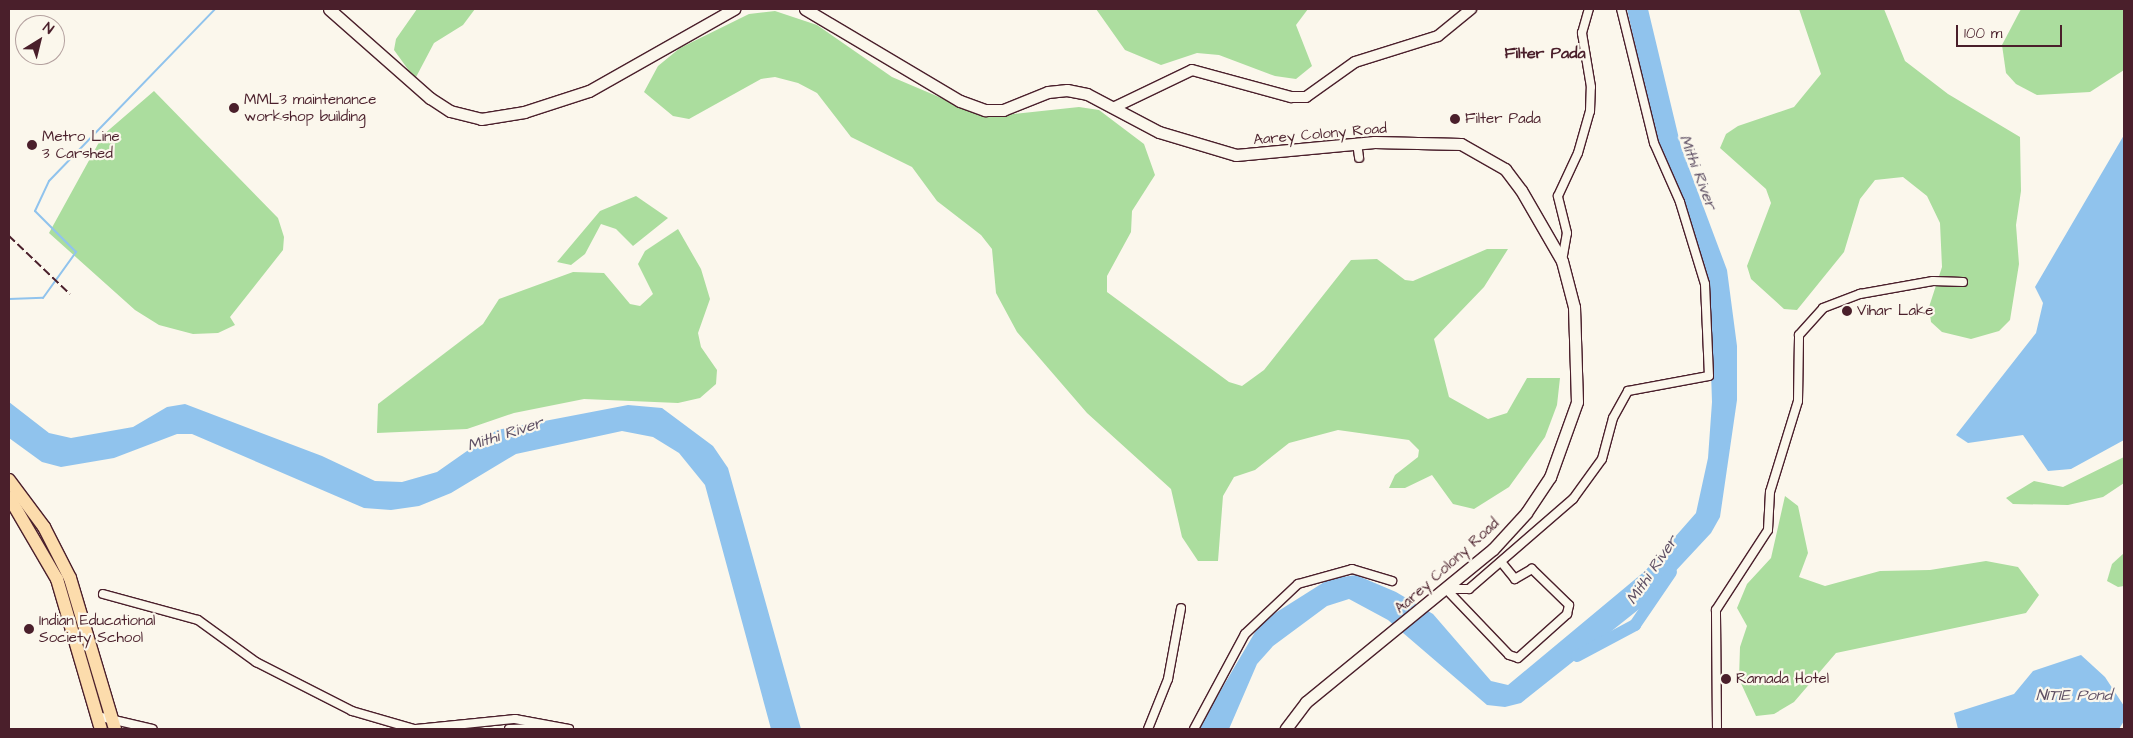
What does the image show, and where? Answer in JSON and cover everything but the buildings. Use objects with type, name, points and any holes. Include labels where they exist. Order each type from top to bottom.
[{"type":"main road","points":[[329,9],[430,98],[450,111],[481,119],[524,112],[589,91],[734,9]]},
{"type":"main road","name":"Aarey Colony Road","points":[[805,9],[960,100],[985,110],[1003,110],[1048,92],[1067,90],[1115,107],[1159,132],[1236,155],[1357,143],[1461,144],[1484,153],[1505,168],[1521,190],[1562,261],[1574,307],[1577,350],[1577,402],[1568,436],[1550,477],[1526,513],[1429,604],[1306,702],[1286,729]]},
{"type":"main road","points":[[9,480],[44,527],[70,578],[114,724]]},
{"type":"main road","points":[[9,497],[57,580],[101,729]]},
{"type":"street","points":[[1115,107],[1192,70],[1291,97],[1306,97],[1354,62],[1438,36],[1471,9]]},
{"type":"street","points":[[1562,261],[1567,233],[1558,196],[1578,153],[1590,111],[1591,87],[1582,33],[1589,9]]},
{"type":"street","points":[[1446,589],[1469,589],[1573,499],[1592,476],[1628,391],[1709,376],[1705,284],[1680,202],[1654,143],[1621,9]]},
{"type":"street","points":[[1357,143],[1359,158]]},
{"type":"street","points":[[1718,729],[1716,610],[1768,530],[1770,492],[1798,401],[1799,335],[1823,308],[1860,294],[1933,281],[1963,282]]},
{"type":"street","points":[[1446,589],[1509,655],[1518,658],[1567,614],[1569,605],[1532,569],[1515,579],[1501,562]]},
{"type":"street","points":[[1194,729],[1244,634],[1298,584],[1352,570],[1392,581]]},
{"type":"street","points":[[103,594],[198,620],[214,627],[256,662],[352,711],[415,729],[515,719],[566,728]]},
{"type":"street","points":[[1148,729],[1168,679],[1181,608]]},
{"type":"street","points":[[97,716],[114,724],[153,729]]},
{"type":"street","points":[[509,729],[566,728]]},
{"type":"green space","points":[[417,9],[475,9],[463,25],[434,43],[415,79],[394,50],[396,39]]},
{"type":"green space","points":[[1096,9],[1308,9],[1296,25],[1312,66],[1296,79],[1275,76],[1219,55],[1197,53],[1161,65],[1125,50]]},
{"type":"green space","points":[[1799,9],[1884,9],[1905,61],[1948,94],[2020,137],[2021,191],[2016,225],[2019,264],[2010,320],[1999,331],[1971,339],[1942,332],[1931,322],[1929,307],[1942,267],[1940,223],[1927,196],[1903,177],[1875,180],[1860,199],[1844,252],[1797,310],[1784,309],[1751,279],[1747,266],[1771,203],[1766,189],[1720,148],[1726,134],[1738,126],[1794,107],[1821,74]]},
{"type":"green space","points":[[2021,9],[2124,9],[2124,70],[2090,92],[2037,95],[2016,84],[2006,73],[2002,45]]},
{"type":"green space","points":[[775,11],[817,25],[892,77],[986,117],[1079,107],[1099,110],[1144,144],[1155,175],[1132,211],[1131,232],[1107,276],[1107,292],[1229,382],[1242,386],[1264,370],[1351,260],[1377,259],[1405,280],[1413,281],[1487,249],[1508,249],[1484,287],[1434,339],[1449,397],[1488,419],[1507,413],[1527,378],[1560,378],[1557,405],[1545,437],[1509,487],[1474,509],[1453,504],[1432,475],[1405,488],[1389,488],[1395,475],[1418,457],[1419,450],[1409,440],[1338,430],[1289,443],[1255,470],[1234,477],[1223,496],[1218,561],[1198,561],[1182,537],[1171,489],[1087,413],[1017,332],[996,293],[992,249],[981,235],[937,201],[912,167],[851,137],[817,93],[798,83],[775,77],[761,79],[689,119],[673,116],[644,92],[658,66],[680,48],[749,14]]},
{"type":"green space","points":[[154,91],[278,218],[284,237],[283,250],[230,317],[235,325],[218,333],[193,334],[159,325],[135,310],[49,233],[103,135]]},
{"type":"green space","points":[[636,196],[668,218],[633,246],[616,229],[601,224],[585,254],[571,265],[557,262],[600,211]]},
{"type":"green space","points":[[678,229],[701,269],[710,299],[698,333],[701,347],[717,370],[716,384],[700,398],[678,403],[584,399],[514,413],[467,429],[377,433],[378,404],[483,324],[499,299],[573,272],[604,273],[630,304],[640,306],[653,294],[638,264],[645,251]]},
{"type":"green space","points":[[2124,457],[2124,483],[2103,497],[2068,505],[2013,504],[2006,498],[2034,481],[2063,487]]},
{"type":"green space","points":[[1785,496],[1798,506],[1808,553],[1799,577],[1825,586],[1880,571],[1930,570],[1986,561],[2018,567],[2039,595],[2026,613],[1836,653],[1794,702],[1774,714],[1756,716],[1739,679],[1740,647],[1747,626],[1737,608],[1747,584],[1771,558]]},
{"type":"green space","points":[[2124,553],[2124,586],[2118,587],[2107,581],[2112,564]]},
{"type":"water","points":[[1627,9],[1648,9],[1681,147],[1727,270],[1737,346],[1737,400],[1720,517],[1711,533],[1643,606],[1521,703],[1505,707],[1487,705],[1388,620],[1349,599],[1327,606],[1273,646],[1257,664],[1229,729],[1198,729],[1261,622],[1329,579],[1356,575],[1396,592],[1433,614],[1491,681],[1508,685],[1645,571],[1696,513],[1708,458],[1712,402],[1708,282],[1657,143]]},
{"type":"water","points":[[2124,135],[2124,440],[2071,469],[2048,471],[2023,435],[1968,443],[1956,435],[2036,333],[2043,303],[2035,287]]},
{"type":"water","points":[[9,402],[49,433],[71,438],[133,427],[167,407],[185,404],[322,456],[375,481],[402,482],[437,472],[497,430],[628,405],[662,408],[713,446],[728,468],[801,729],[771,729],[705,485],[679,453],[653,437],[622,431],[516,454],[451,493],[419,506],[391,510],[364,508],[192,434],[177,434],[114,458],[61,467],[42,462],[9,438]]},
{"type":"water","name":"NITIE Pond","points":[[2081,655],[2105,677],[2124,706],[2124,721],[2119,729],[1958,729],[1954,713],[2014,694],[2033,671]]},
{"type":"waterway","points":[[9,299],[43,298],[76,252],[35,211],[49,181],[215,9]]},
{"type":"waterway","name":"Mithi River","points":[[1577,656],[1635,625],[1671,572]]},
{"type":"railway","points":[[9,236],[70,294]]},
{"type":"place","name":"MML3 maintenance workshop building","points":[[234,108]]},
{"type":"place","name":"Filter Pada","points":[[1455,119]]},
{"type":"place","name":"Metro Line 3 Carshed","points":[[32,145]]},
{"type":"place","name":"Vihar Lake","points":[[1847,311]]},
{"type":"place","name":"Indian Educational Society School","points":[[29,629]]},
{"type":"place","name":"Ramada Hotel","points":[[1726,679]]},
{"type":"district","name":"Filter Pada","points":[[1545,53]]}]
